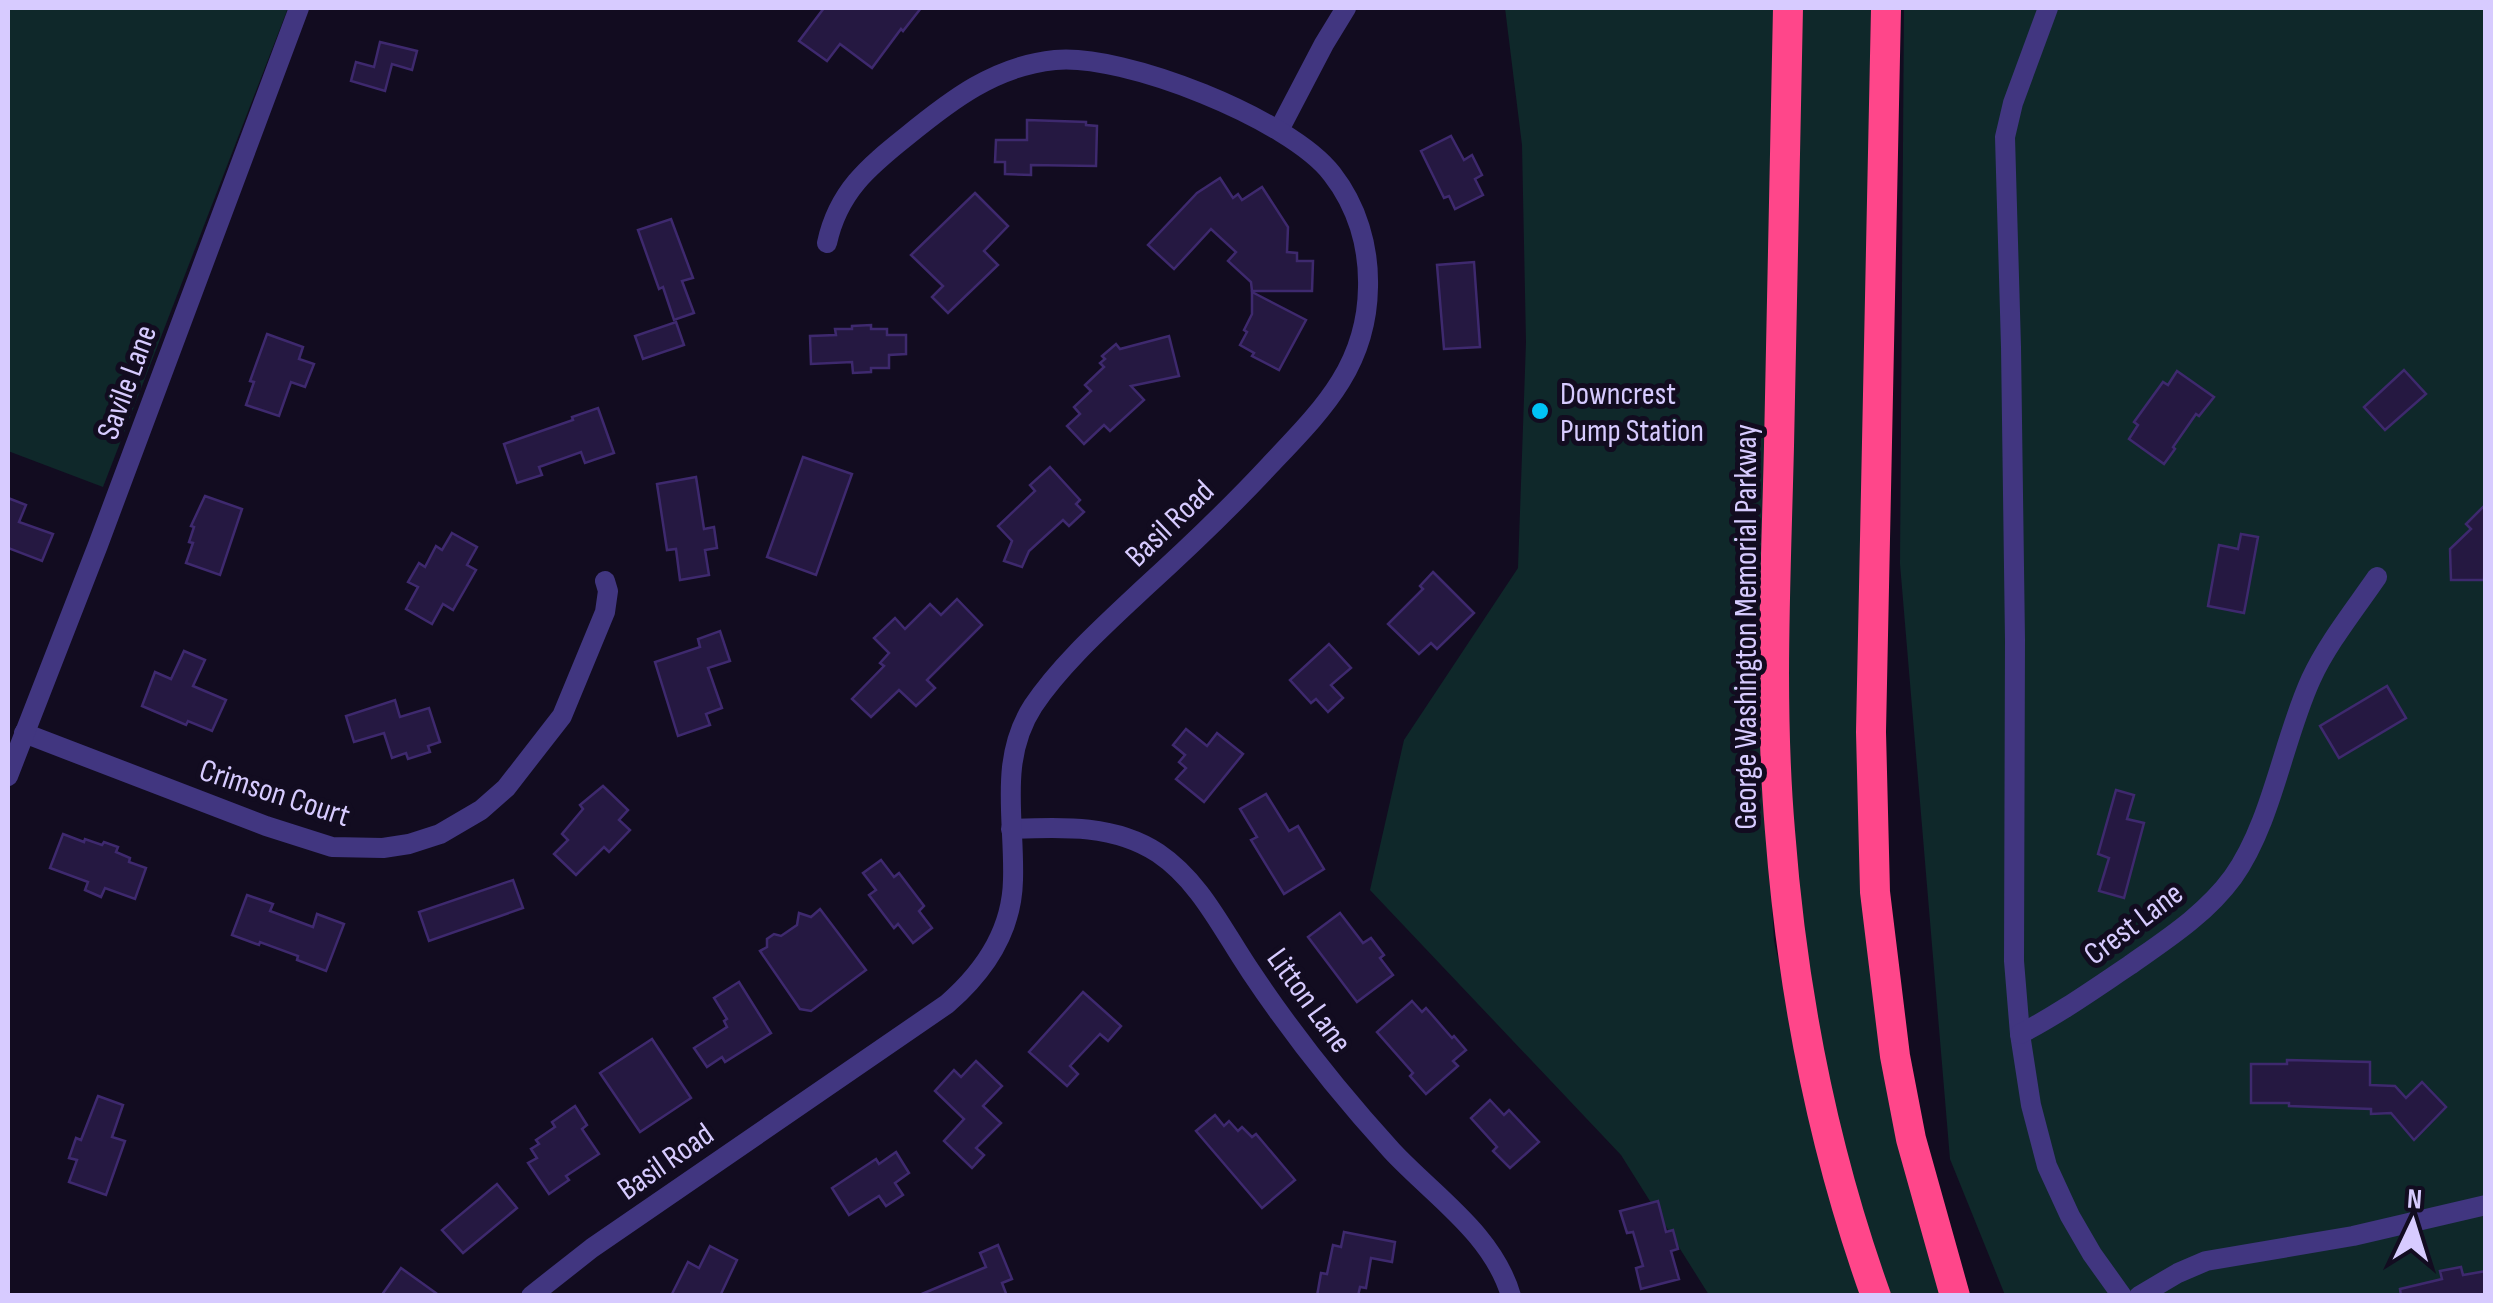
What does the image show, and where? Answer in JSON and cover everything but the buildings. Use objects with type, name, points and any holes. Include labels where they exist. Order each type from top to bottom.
[{"type":"highway","name":"George Washington Memorial Parkway","points":[[1788,8],[1776,568],[1779,829],[1793,961],[1811,1067],[1845,1200],[1876,1296]]},
{"type":"highway","points":[[1886,8],[1871,732],[1876,892],[1895,1056],[1911,1139],[1955,1296]]},
{"type":"street","name":"Savile Lane","points":[[8,776],[299,8]]},
{"type":"street","points":[[1279,130],[1346,8]]},
{"type":"street","points":[[2048,8],[2013,103],[2005,138],[2014,504],[2014,961],[2031,1106],[2047,1166],[2070,1216],[2122,1296]]},
{"type":"street","name":"Basil Road","points":[[531,1296],[592,1248],[916,1026],[969,984],[994,949],[1009,909],[1013,881],[1011,765],[1032,707],[1110,620],[1246,491],[1324,408],[1356,352],[1368,288],[1366,254],[1348,197],[1311,151],[1279,130],[1221,102],[1116,64],[1089,60],[1030,64],[992,77],[950,101],[854,182],[840,204],[827,243]]},
{"type":"street","name":"Crest Lane","points":[[2020,1034],[2184,928],[2234,876],[2275,784],[2310,680],[2377,577]]},
{"type":"street","name":"Crimson Court","points":[[24,733],[332,848],[409,844],[440,834],[481,810],[506,788],[551,731],[562,716],[605,612],[605,581]]},
{"type":"street","name":"Litton Lane","points":[[1011,830],[1063,827],[1110,832],[1158,853],[1182,873],[1206,902],[1299,1040],[1394,1153],[1481,1239],[1498,1264],[1511,1296]]},
{"type":"street","points":[[2138,1296],[2206,1262],[2353,1236],[2486,1205]]},
{"type":"green space","points":[[8,8],[288,8],[103,487],[8,451]]},
{"type":"green space","points":[[1505,8],[1775,8],[1760,688],[1774,941],[1830,1191],[1866,1295],[1709,1295],[1621,1155],[1370,890],[1404,740],[1518,568],[1526,342],[1522,145]]},
{"type":"green space","points":[[1799,8],[1871,8],[1859,760],[1942,1295],[1886,1295],[1855,1202],[1819,1042],[1792,862],[1786,645]]},
{"type":"green space","points":[[1904,8],[2485,8],[2485,1295],[2005,1295],[1950,1159],[1900,564]]},
{"type":"place","name":"Downcrest Pump Station","points":[[1540,411]]}]
